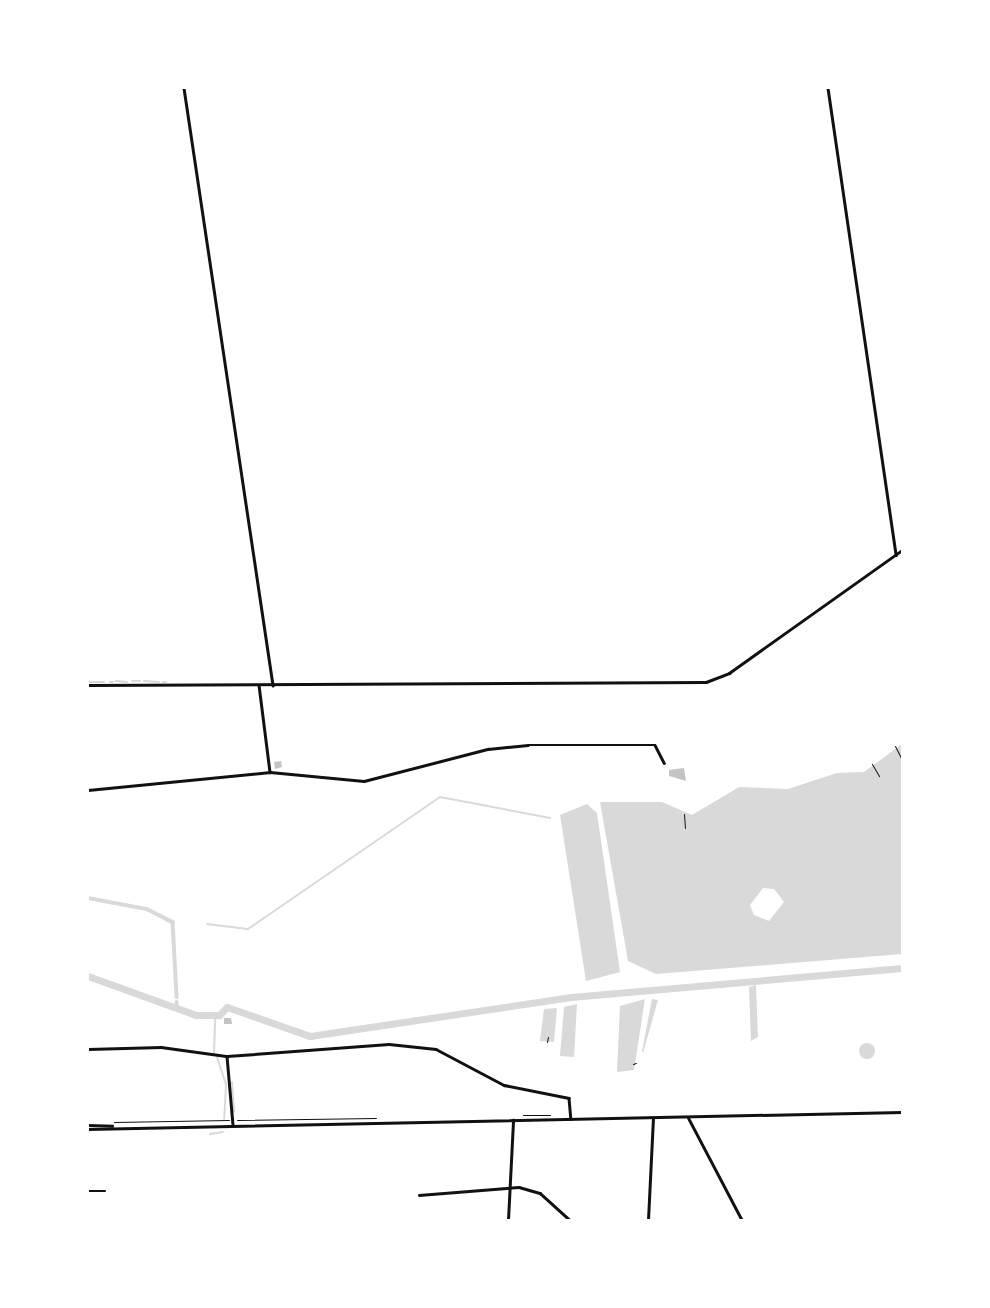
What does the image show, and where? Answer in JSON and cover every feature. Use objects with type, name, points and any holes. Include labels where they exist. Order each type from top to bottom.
[{"type":"street","points":[[184,88],[272,685]]},
{"type":"street","points":[[828,88],[896,555]]},
{"type":"street","points":[[88,685],[654,683],[723,676],[902,550]]},
{"type":"street","points":[[259,685],[270,772]]},
{"type":"street","points":[[88,789],[183,784],[270,772],[364,781],[496,747],[538,745],[655,745],[664,763]]},
{"type":"street","points":[[88,1049],[161,1047],[227,1056],[388,1044],[443,1050],[504,1085],[569,1098],[571,1119]]},
{"type":"street","points":[[227,1056],[233,1123]]},
{"type":"street","points":[[88,1127],[902,1112]]},
{"type":"street","points":[[688,1117],[742,1220]]},
{"type":"street","points":[[648,1220],[653,1118]]},
{"type":"street","points":[[508,1220],[513,1120]]},
{"type":"street","points":[[419,1193],[510,1185],[540,1193],[570,1220]]},
{"type":"street","points":[[88,1191],[105,1191]]},
{"type":"path","points":[[895,746],[902,760]]},
{"type":"path","points":[[872,764],[879,776]]},
{"type":"path","points":[[681,828],[686,827],[684,814]]},
{"type":"path","points":[[547,1042],[548,1037]]},
{"type":"path","points":[[520,1116],[558,1116]]},
{"type":"path","points":[[111,1122],[233,1123],[383,1118]]},
{"type":"shaded area","points":[[902,744],[902,954],[656,974],[628,961],[600,802],[662,802],[692,815],[739,787],[788,789],[837,773],[864,772]],"holes":[[[763,888],[774,889],[784,902],[769,921],[754,915],[750,905]]]},
{"type":"shaded area","points":[[587,804],[597,813],[620,972],[586,981],[560,815]]},
{"type":"shaded area","points":[[756,985],[758,1037],[751,1041],[749,987]]},
{"type":"shaded area","points":[[645,999],[634,1070],[617,1072],[620,1006]]},
{"type":"shaded area","points":[[652,999],[658,1000],[643,1053],[642,1051]]},
{"type":"shaded area","points":[[577,1004],[574,1057],[560,1056],[564,1007]]},
{"type":"shaded area","points":[[557,1008],[554,1042],[540,1041],[544,1009]]},
{"type":"shaded area","points":[[864,1043],[870,1043],[875,1051],[873,1057],[864,1059],[859,1054],[859,1048]]},
{"type":"building","points":[[281,761],[282,767],[275,769],[274,762]]},
{"type":"building","points":[[684,768],[686,781],[669,776],[669,770]]},
{"type":"building","points":[[224,1018],[231,1018],[232,1024],[224,1024]]},
{"type":"waterway","points":[[116,681],[127,682]]},
{"type":"waterway","points":[[132,681],[140,681]]},
{"type":"waterway","points":[[144,681],[159,682]]},
{"type":"waterway","points":[[88,682],[104,682]]},
{"type":"waterway","points":[[207,924],[248,929],[440,797],[550,818]]},
{"type":"waterway","points":[[88,898],[147,909],[173,922],[177,997]]},
{"type":"waterway","points":[[88,976],[196,1015],[219,1015],[227,1007],[310,1036],[571,997],[902,968]]},
{"type":"waterway","points":[[214,1053],[215,1015]]},
{"type":"waterway","points":[[217,1057],[226,1085],[224,1119]]},
{"type":"waterway","points":[[232,1082],[234,1112]]},
{"type":"waterway","points":[[210,1134],[223,1132]]}]
